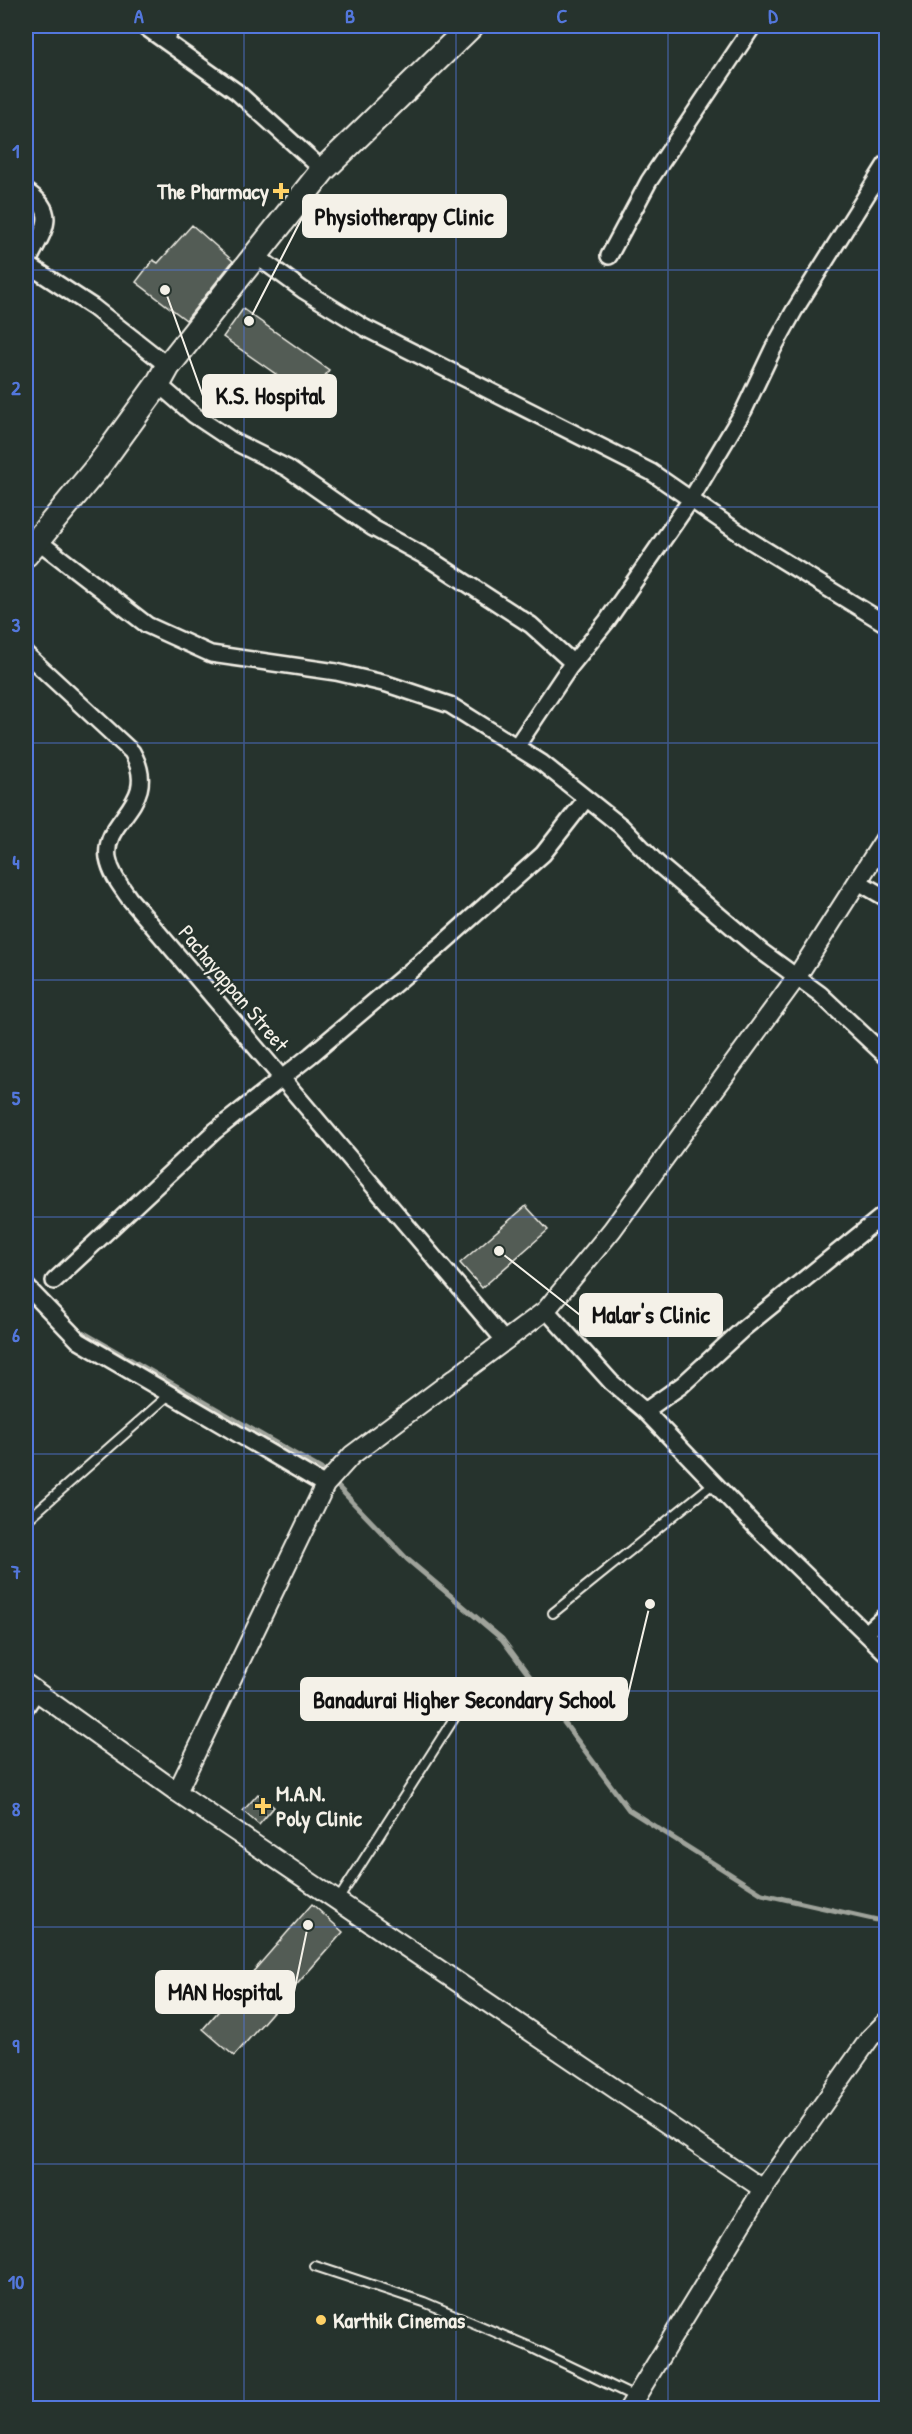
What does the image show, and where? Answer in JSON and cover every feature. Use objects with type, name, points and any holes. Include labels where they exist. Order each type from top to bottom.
[{"type":"main road","points":[[29,548],[96,468],[163,375],[323,170],[471,26]]},
{"type":"street","points":[[144,26],[237,92],[323,170]]},
{"type":"street","points":[[164,40],[173,26]]},
{"type":"street","points":[[609,256],[649,181],[753,26]]},
{"type":"street","points":[[516,747],[573,663],[607,621],[690,501],[744,410],[773,349],[794,312],[886,164]]},
{"type":"street","points":[[26,191],[37,198],[46,211],[46,221],[26,264],[93,307],[163,375],[194,415],[233,441],[287,468],[373,528],[428,558],[531,625],[573,663]]},
{"type":"street","points":[[255,255],[303,290],[365,328],[651,472],[690,501],[828,590],[886,624]]},
{"type":"street","points":[[29,548],[147,626],[211,654],[336,672],[387,684],[450,705],[542,763],[621,826],[658,864],[796,978],[820,994],[886,1056]]},
{"type":"street","name":"Pachayappan Street","points":[[26,654],[132,752],[140,765],[141,784],[136,798],[110,840],[108,855],[113,875],[129,898],[504,1340]]},
{"type":"street","points":[[54,1281],[215,1131],[311,1055],[441,945],[543,854],[586,799]]},
{"type":"street","points":[[177,1792],[325,1485],[352,1455],[546,1310],[612,1230],[796,978],[886,837]]},
{"type":"street","points":[[857,881],[886,898]]},
{"type":"street","points":[[645,1411],[682,1385],[744,1328],[886,1213]]},
{"type":"street","points":[[26,1286],[79,1341],[325,1485]]},
{"type":"street","points":[[546,1310],[611,1382],[645,1411],[756,1527],[886,1653]]},
{"type":"street","points":[[866,1633],[886,1615]]},
{"type":"street","points":[[29,1694],[57,1704],[177,1792],[763,2189]]},
{"type":"street","points":[[633,2403],[763,2189],[870,2038],[886,2022]]},
{"type":"lane","points":[[26,1521],[169,1395]]},
{"type":"lane","points":[[553,1613],[714,1483]]},
{"type":"lane","points":[[338,1901],[476,1684]]},
{"type":"lane","points":[[315,2266],[424,2302],[528,2346],[633,2403]]},
{"type":"building","points":[[192,225],[233,261],[186,320],[136,282],[153,260],[158,263]]},
{"type":"building","points":[[243,309],[329,370],[310,398],[223,337]]},
{"type":"building","points":[[526,1206],[548,1230],[482,1288],[460,1263]]},
{"type":"building","points":[[258,1794],[274,1807],[259,1825],[243,1811]]},
{"type":"building","points":[[312,1904],[343,1932],[234,2056],[203,2029]]},
{"type":"waterway","points":[[77,1329],[321,1469],[407,1559],[502,1639],[629,1810],[762,1894],[886,1922]]},
{"type":"place","name":"The Pharmacy","points":[[281,191]]},
{"type":"place","name":"K.S. Hospital","points":[[165,290]]},
{"type":"place","name":"Physiotherapy Clinic","points":[[249,321]]},
{"type":"place","name":"Malar's Clinic","points":[[499,1251]]},
{"type":"place","name":"Banadurai Higher Secondary School","points":[[650,1604]]},
{"type":"place","name":"M.A.N. Poly Clinic","points":[[263,1806]]},
{"type":"place","name":"MAN Hospital","points":[[308,1925]]},
{"type":"place","name":"Karthik Cinemas","points":[[321,2320]]}]
